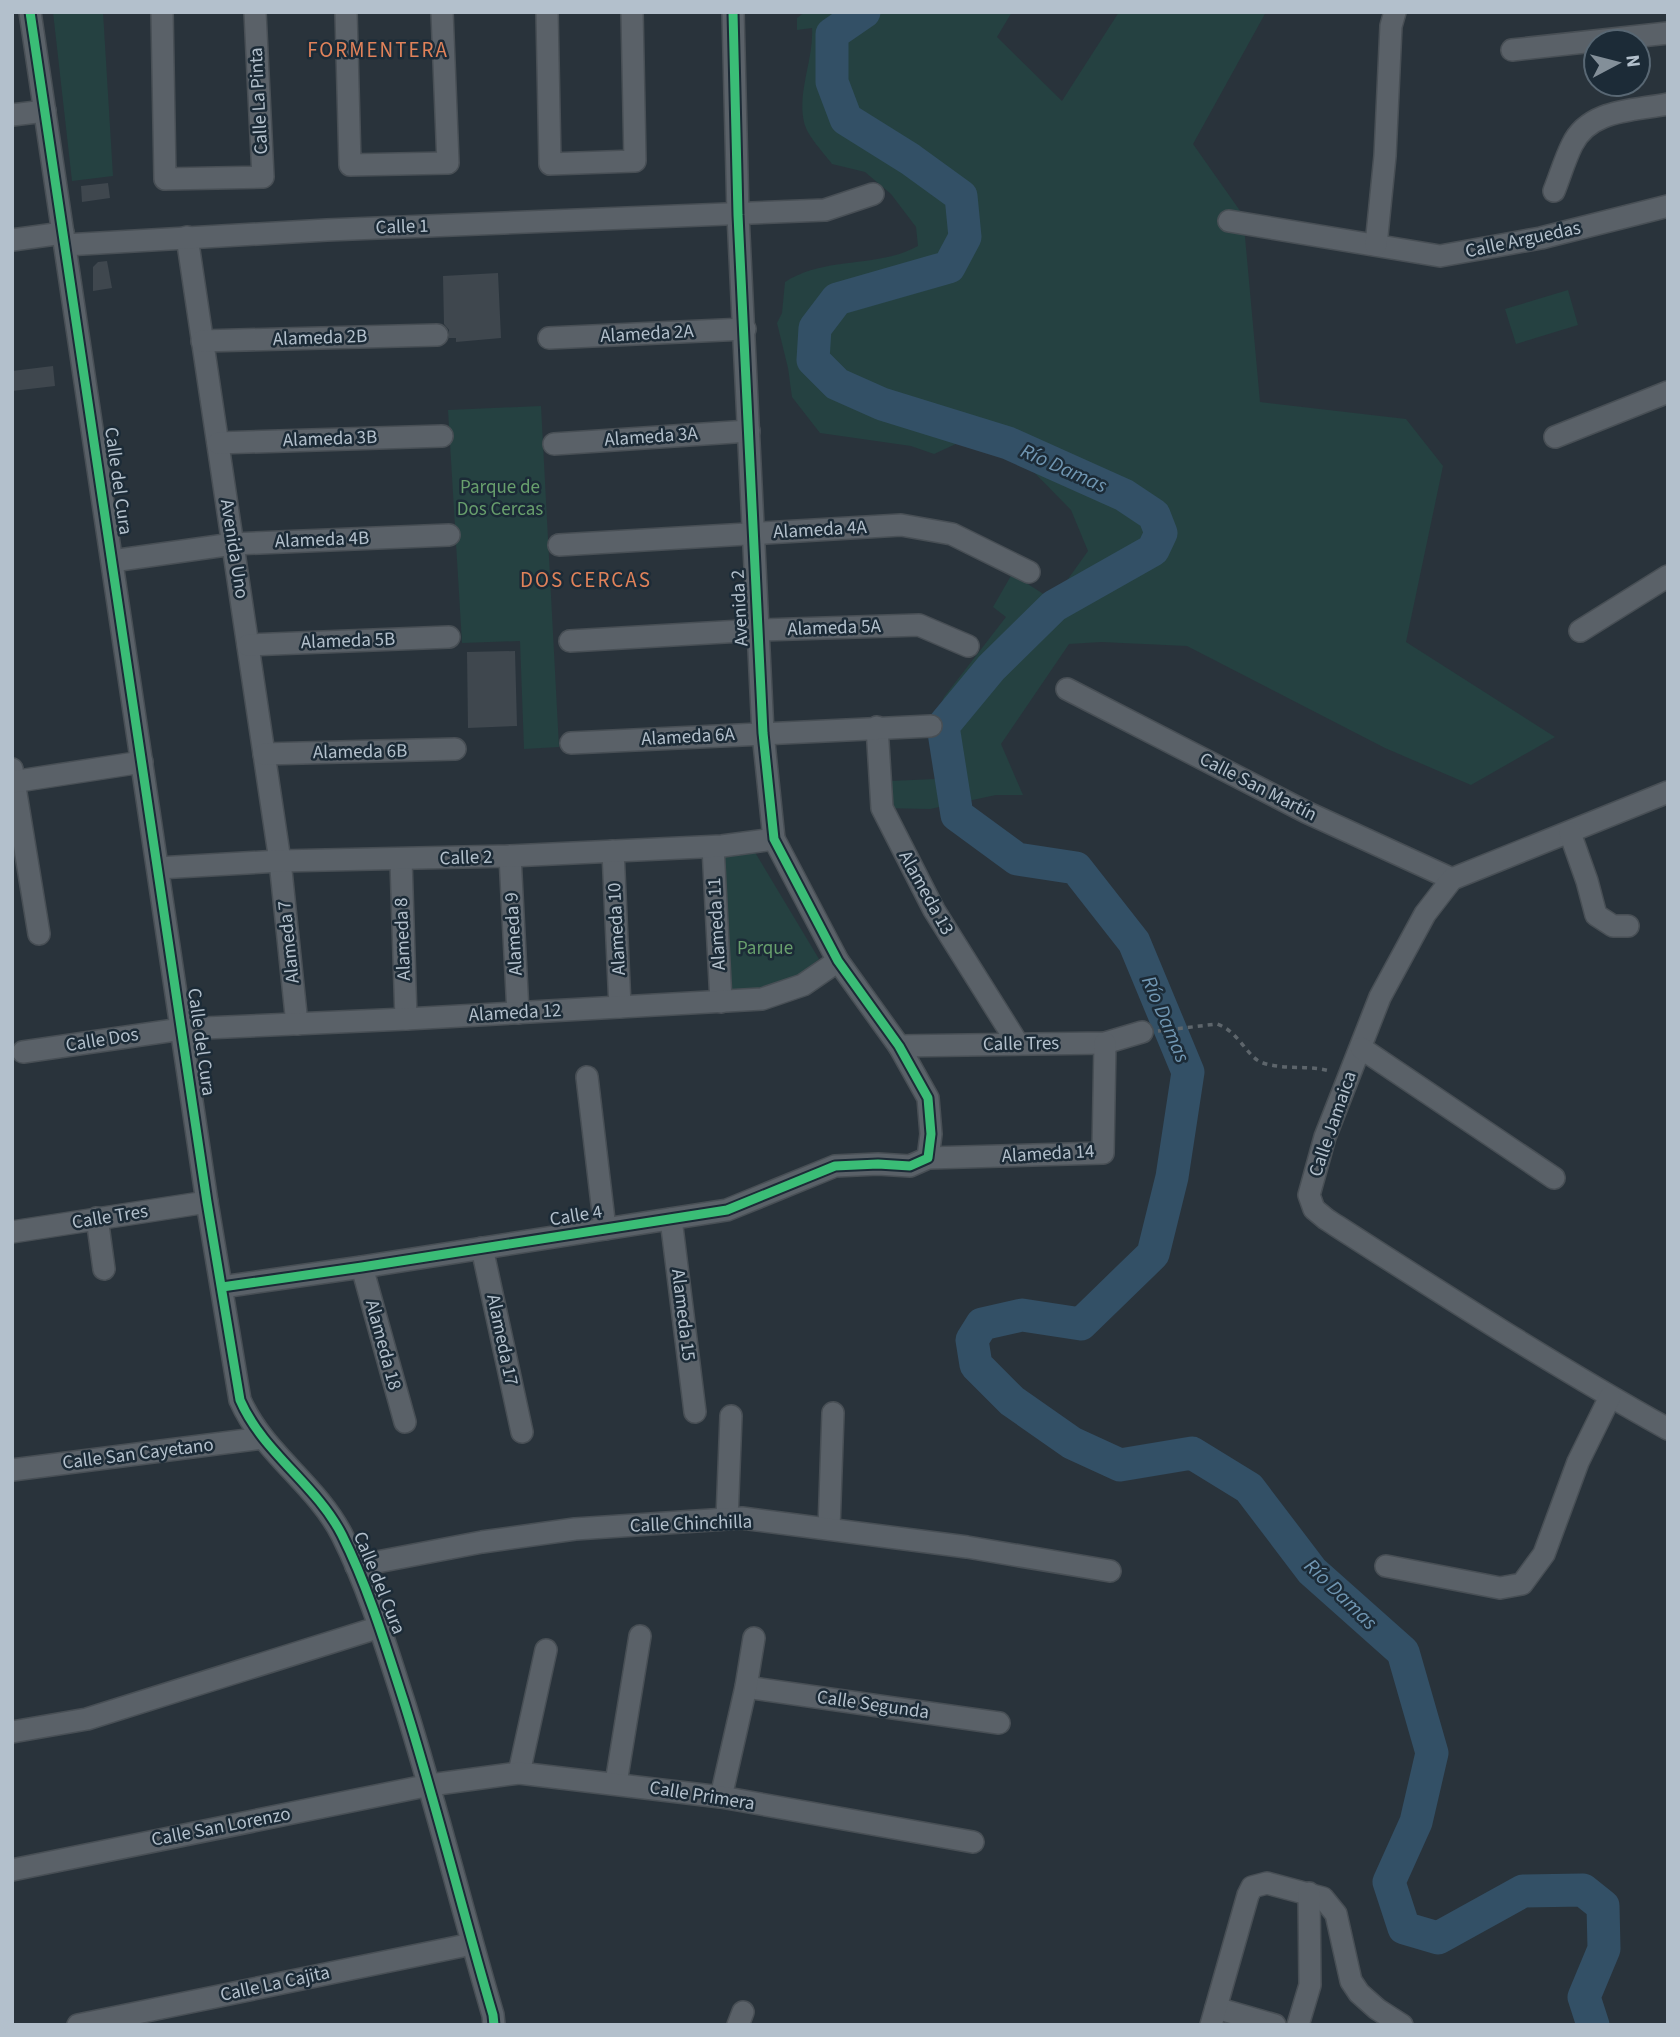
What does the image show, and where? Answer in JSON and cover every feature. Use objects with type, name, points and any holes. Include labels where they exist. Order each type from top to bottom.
[{"type":"street","name":"Calle del Cura","points":[[30,12],[207,1202],[240,1400],[263,1438],[322,1506],[340,1532],[356,1566],[380,1628],[430,1785],[494,2025]]},
{"type":"street","name":"Calle La Pinta","points":[[162,12],[165,179],[263,177],[254,12]]},
{"type":"street","points":[[346,12],[350,165],[448,163],[443,12]]},
{"type":"street","points":[[547,12],[550,164],[635,162],[632,12]]},
{"type":"street","name":"Avenida 2","points":[[733,12],[738,215],[753,533],[763,733],[774,839],[838,961],[898,1046],[928,1098],[931,1135],[928,1158]]},
{"type":"street","points":[[1376,245],[1385,156],[1391,26],[1395,12]]},
{"type":"street","points":[[1512,50],[1668,33]]},
{"type":"street","points":[[1554,191],[1572,144],[1588,123],[1599,116],[1668,104]]},
{"type":"street","points":[[12,116],[45,111]]},
{"type":"street","name":"Calle 1","points":[[12,240],[187,237],[738,215],[825,210],[873,194]]},
{"type":"street","name":"Calle Arguedas","points":[[1229,221],[1440,256],[1541,239],[1668,206]]},
{"type":"street","name":"Avenida Uno","points":[[187,237],[281,860]]},
{"type":"street","name":"Alameda 2A","points":[[549,338],[745,329]]},
{"type":"street","name":"Alameda 2B","points":[[202,341],[437,335]]},
{"type":"street","points":[[1555,437],[1668,392]]},
{"type":"street","name":"Alameda 3A","points":[[554,444],[749,431]]},
{"type":"street","name":"Alameda 3B","points":[[218,443],[442,436]]},
{"type":"street","name":"Alameda 4A","points":[[559,545],[901,525],[952,534],[1029,572]]},
{"type":"street","name":"Alameda 4B","points":[[112,561],[233,544],[449,535]]},
{"type":"street","points":[[1580,631],[1668,576]]},
{"type":"street","name":"Alameda 5A","points":[[570,641],[759,630],[919,625],[968,646]]},
{"type":"street","name":"Alameda 5B","points":[[248,645],[449,636]]},
{"type":"street","name":"Calle San Martín","points":[[1067,689],[1306,812],[1452,879]]},
{"type":"street","name":"Alameda 6A","points":[[570,743],[931,726]]},
{"type":"street","name":"Alameda 13","points":[[877,727],[882,808],[934,910],[1018,1044]]},
{"type":"street","name":"Alameda 6B","points":[[264,754],[455,749]]},
{"type":"street","points":[[39,934],[13,778],[142,762]]},
{"type":"street","points":[[1452,879],[1668,792]]},
{"type":"street","points":[[1570,833],[1596,915],[1613,926],[1628,926]]},
{"type":"street","name":"Calle 2","points":[[158,868],[281,860],[401,860],[713,847],[774,839]]},
{"type":"street","name":"Alameda 11","points":[[713,847],[721,1002]]},
{"type":"street","name":"Alameda 10","points":[[613,851],[620,1007]]},
{"type":"street","name":"Alameda 9","points":[[510,856],[518,1013]]},
{"type":"street","name":"Alameda 7","points":[[281,860],[297,1024]]},
{"type":"street","name":"Alameda 8","points":[[401,860],[406,1019]]},
{"type":"street","name":"Calle Jamaica","points":[[1452,879],[1419,926],[1381,997],[1325,1137],[1309,1195],[1314,1209],[1465,1308],[1610,1397],[1668,1429]]},
{"type":"street","name":"Alameda 12","points":[[181,1029],[762,999],[803,985],[838,961]]},
{"type":"street","name":"Calle Dos","points":[[23,1052],[181,1029]]},
{"type":"street","name":"Calle Tres","points":[[898,1046],[1105,1043],[1142,1032]]},
{"type":"street","name":"Alameda 14","points":[[928,1158],[1103,1153],[1105,1043]]},
{"type":"street","points":[[1361,1048],[1554,1178]]},
{"type":"street","points":[[587,1077],[605,1229]]},
{"type":"street","name":"Calle 4","points":[[222,1287],[727,1210],[835,1166],[910,1166],[928,1158]]},
{"type":"street","name":"Calle Tres","points":[[12,1231],[207,1202]]},
{"type":"street","points":[[97,1219],[104,1269]]},
{"type":"street","name":"Alameda 15","points":[[671,1219],[695,1412]]},
{"type":"street","name":"Alameda 17","points":[[482,1248],[522,1432]]},
{"type":"street","name":"Alameda 18","points":[[362,1267],[405,1422]]},
{"type":"street","points":[[1386,1566],[1500,1588],[1522,1584],[1544,1554],[1578,1462],[1610,1397]]},
{"type":"street","points":[[829,1529],[833,1413]]},
{"type":"street","points":[[727,1519],[731,1416]]},
{"type":"street","name":"Calle San Cayetano","points":[[12,1470],[263,1438]]},
{"type":"street","name":"Calle Chinchilla","points":[[356,1566],[482,1542],[575,1529],[742,1518],[967,1548],[1110,1571]]},
{"type":"street","points":[[12,1732],[87,1720],[380,1628]]},
{"type":"street","points":[[616,1783],[640,1636]]},
{"type":"street","points":[[721,1797],[746,1688],[754,1638]]},
{"type":"street","points":[[519,1773],[546,1650]]},
{"type":"street","name":"Calle Segunda","points":[[746,1688],[999,1723]]},
{"type":"street","name":"Calle Primera","points":[[430,1785],[519,1773],[616,1783],[721,1797],[974,1842]]},
{"type":"street","name":"Calle San Lorenzo","points":[[12,1870],[430,1785]]},
{"type":"street","points":[[1275,2025],[1213,2016],[1252,1887],[1267,1883],[1324,1898],[1336,1914],[1351,1981],[1359,1993],[1377,2009],[1402,2025]]},
{"type":"street","points":[[1297,2025],[1310,1985],[1309,1893]]},
{"type":"street","name":"Calle La Cajita","points":[[78,2025],[123,2020],[472,1944]]},
{"type":"path","points":[[1142,1032],[1217,1024],[1238,1037],[1261,1063],[1323,1069],[1349,1077]]},
{"type":"green space","points":[[53,12],[103,12],[113,176],[72,181]]},
{"type":"green space","points":[[805,12],[1012,12],[997,37],[1062,101],[1119,12],[1266,12],[1193,144],[1243,215],[1260,402],[1406,419],[1443,466],[1406,642],[1555,737],[1471,785],[1385,748],[1187,646],[1101,642],[1069,644],[1001,744],[1023,795],[996,795],[930,809],[882,808],[890,781],[935,779],[931,726],[944,697],[1006,617],[993,607],[1012,574],[1045,595],[1063,586],[1088,551],[1071,510],[1024,462],[960,442],[934,454],[911,446],[820,433],[792,397],[777,323],[782,313],[785,282],[811,270],[892,256],[918,246],[916,227],[891,194],[865,172],[832,164],[806,127],[802,110],[812,28],[797,30],[797,18]]},
{"type":"green space","points":[[1568,290],[1578,325],[1516,344],[1505,309]]},
{"type":"green space","name":"Parque de Dos Cercas","points":[[541,406],[559,747],[524,749],[520,641],[462,643],[448,410]]},
{"type":"green space","name":"Parque","points":[[753,849],[819,959],[776,986],[726,995],[719,852]]},
{"type":"building","points":[[108,183],[110,198],[82,202],[81,186]]},
{"type":"building","points":[[107,261],[112,288],[93,291],[93,267],[98,262]]},
{"type":"building","points":[[498,273],[501,338],[456,342],[456,338],[449,338],[449,330],[444,324],[443,276]]},
{"type":"building","points":[[53,366],[55,386],[12,391],[12,371]]},
{"type":"building","points":[[515,651],[517,726],[468,728],[467,652]]},
{"type":"waterway","name":"Río Damas","points":[[864,12],[832,34],[832,82],[846,119],[910,159],[961,196],[965,237],[949,267],[837,299],[815,328],[813,360],[837,384],[882,404],[1008,443],[1124,495],[1154,515],[1161,533],[1153,550],[1054,606],[991,668],[943,726],[957,815],[1017,859],[1076,868],[1134,942],[1188,1072],[1172,1177],[1153,1254],[1081,1324],[1022,1315],[982,1324],[972,1340],[976,1365],[1012,1401],[1072,1443],[1120,1465],[1192,1453],[1249,1488],[1312,1571],[1403,1652],[1432,1753],[1416,1822],[1389,1882],[1404,1928],[1438,1938],[1523,1891],[1583,1890],[1603,1906],[1604,1949],[1584,1997],[1593,2025]]},
{"type":"cycle path","points":[[30,12],[207,1202],[240,1400],[262,1436],[331,1517],[360,1575],[383,1636],[415,1738],[494,2025]]},
{"type":"cycle path","points":[[222,1287],[727,1210],[835,1166],[910,1166],[928,1158],[931,1134],[928,1098],[899,1046],[838,961],[774,839],[763,733],[738,215],[733,12]]},
{"type":"district","name":"FORMENTERA","points":[[378,50]]},
{"type":"district","name":"DOS CERCAS","points":[[586,580]]}]
